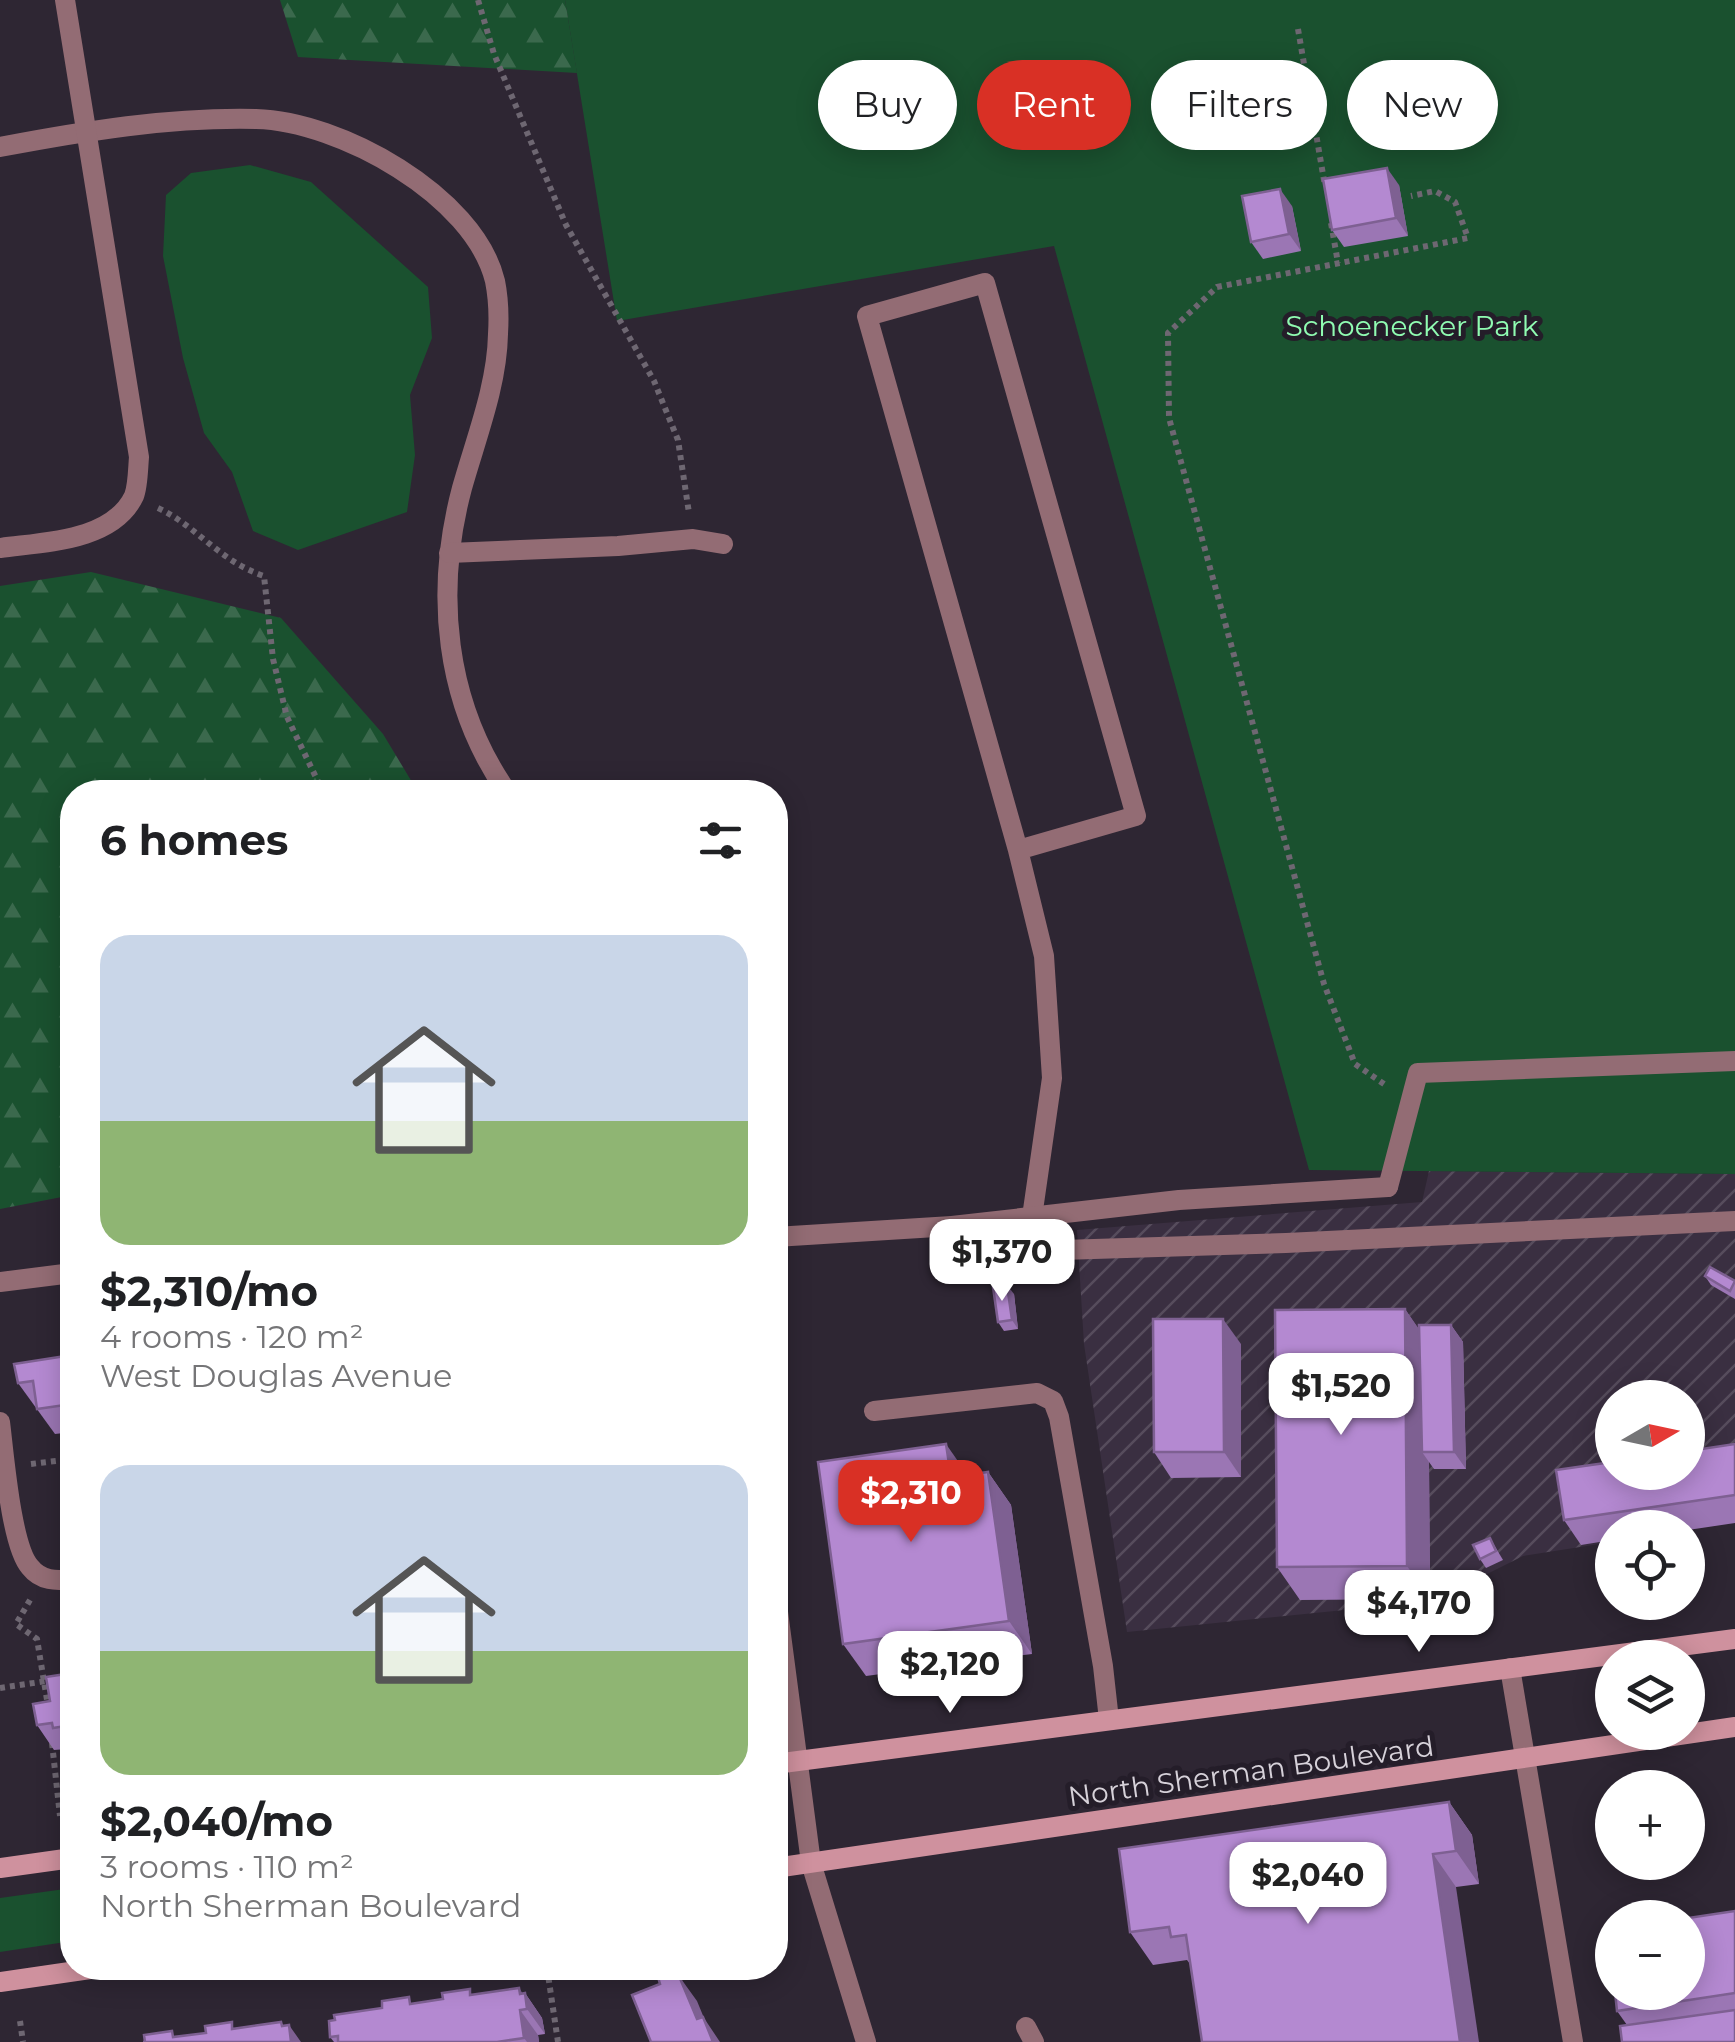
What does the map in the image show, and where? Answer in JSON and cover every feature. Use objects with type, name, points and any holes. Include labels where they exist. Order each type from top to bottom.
[{"type":"main road","points":[[788,1762],[1735,1639]]},
{"type":"main road","name":"North Sherman Boulevard","points":[[788,1866],[1735,1728]]},
{"type":"main road","points":[[0,1868],[60,1860]]},
{"type":"main road","points":[[0,1982],[60,1973]]},
{"type":"street","points":[[0,548],[80,536],[111,521],[134,496],[140,457],[64,0]]},
{"type":"street","points":[[0,146],[87,131],[229,120],[294,124],[384,161],[450,206],[479,245],[494,280],[498,334],[493,374],[448,553],[448,650],[468,726],[500,780]]},
{"type":"street","points":[[1018,850],[1136,816],[985,283],[867,316],[1018,850],[1044,956],[1052,1078],[1032,1217]]},
{"type":"street","points":[[448,553],[693,539],[723,544]]},
{"type":"street","points":[[788,1236],[952,1226],[1179,1200],[1388,1187],[1418,1073],[1735,1061]]},
{"type":"street","points":[[952,1226],[1029,1250],[1286,1243],[1735,1221]]},
{"type":"street","points":[[0,1282],[60,1274]]},
{"type":"street","points":[[874,1411],[1037,1393],[1052,1401],[1059,1417],[1076,1512],[1109,1720]]},
{"type":"street","points":[[0,1422],[14,1520],[27,1566],[42,1578],[60,1581]]},
{"type":"street","points":[[1510,1668],[1574,2042]]},
{"type":"street","points":[[788,1686],[811,1863],[866,2042]]},
{"type":"path","points":[[478,0],[494,54],[560,210],[654,382],[678,440],[693,539]]},
{"type":"path","points":[[1298,30],[1338,263]]},
{"type":"path","points":[[1410,1101],[1355,1064],[1324,984],[1170,418],[1168,333],[1217,287],[1468,238],[1455,202],[1435,191],[1411,196]]},
{"type":"path","points":[[134,496],[172,514],[239,567],[264,576],[274,658],[287,717],[317,780]]},
{"type":"path","points":[[19,1590],[31,1601],[16,1624],[37,1639],[49,1720]]},
{"type":"path","points":[[0,1688],[59,1679]]},
{"type":"path","points":[[52,1739],[60,1816]]},
{"type":"path","points":[[550,1980],[558,2042]]},
{"type":"path","points":[[20,2021],[23,2042]]},
{"type":"shaded area","points":[[1429,1171],[1735,1174],[1735,1522],[1705,1526],[1705,1510],[1595,1510],[1595,1545],[1523,1556],[1433,1601],[1127,1632],[1084,1344],[1077,1230],[1422,1202]]},
{"type":"green space","points":[[280,0],[565,0],[577,73],[298,57]]},
{"type":"green space","name":"Schoenecker Park","points":[[565,0],[1735,0],[1735,1174],[1309,1170],[1054,246],[617,321]]},
{"type":"green space","points":[[250,165],[311,182],[428,287],[432,338],[410,395],[415,455],[407,512],[298,550],[253,531],[232,472],[204,433],[183,358],[163,256],[166,195],[191,173]]},
{"type":"green space","points":[[91,572],[281,618],[383,734],[411,780],[60,780],[60,1197],[0,1209],[0,586]]},
{"type":"green space","points":[[60,1890],[60,1943],[0,1952],[0,1898]]},
{"type":"building","points":[[1387,168],[1396,218],[1332,230],[1323,179]]},
{"type":"building","points":[[1280,189],[1289,234],[1251,242],[1242,196]]},
{"type":"building","points":[[1710,1267],[1735,1281],[1730,1291],[1705,1276]]},
{"type":"building","points":[[1007,1285],[1012,1320],[998,1322],[993,1287]]},
{"type":"building","points":[[1405,1309],[1407,1566],[1277,1567],[1275,1310]]},
{"type":"building","points":[[1153,1319],[1223,1319],[1224,1452],[1154,1452]]},
{"type":"building","points":[[1419,1325],[1451,1325],[1454,1452],[1422,1452]]},
{"type":"building","points":[[60,1357],[60,1406],[37,1409],[33,1381],[18,1383],[14,1364]]},
{"type":"building","points":[[946,1444],[951,1477],[988,1472],[1009,1621],[843,1644],[818,1462]]},
{"type":"building","points":[[1735,1444],[1735,1495],[1632,1510],[1595,1510],[1595,1515],[1564,1520],[1556,1470],[1595,1464],[1595,1490],[1705,1490],[1705,1448]]},
{"type":"building","points":[[1490,1538],[1496,1551],[1480,1559],[1473,1545]]},
{"type":"building","points":[[60,1675],[60,1727],[53,1728],[52,1723],[37,1725],[33,1704],[50,1701],[46,1677]]},
{"type":"building","points":[[1449,1802],[1456,1851],[1433,1854],[1460,2042],[1202,2042],[1186,1935],[1171,1937],[1169,1927],[1130,1932],[1119,1849]]},
{"type":"building","points":[[1735,1911],[1735,1993],[1705,1998],[1705,1915]]},
{"type":"building","points":[[659,1980],[681,1980],[697,2019],[703,2017],[713,2042],[651,2042],[632,1995],[660,1984]]},
{"type":"building","points":[[519,1988],[520,1994],[525,1993],[527,2009],[520,2010],[524,2038],[497,2042],[338,2042],[338,2036],[330,2037],[329,2021],[335,2020],[334,2015],[382,2008],[382,2001],[409,1997],[410,2004],[443,1999],[442,1993],[470,1989],[470,1995]]},
{"type":"building","points":[[1735,2010],[1735,2042],[1622,2042],[1620,2026]]},
{"type":"building","points":[[232,2022],[232,2029],[281,2022],[282,2026],[289,2025],[291,2042],[145,2042],[144,2035],[172,2031],[173,2037],[206,2033],[205,2026]]}]
